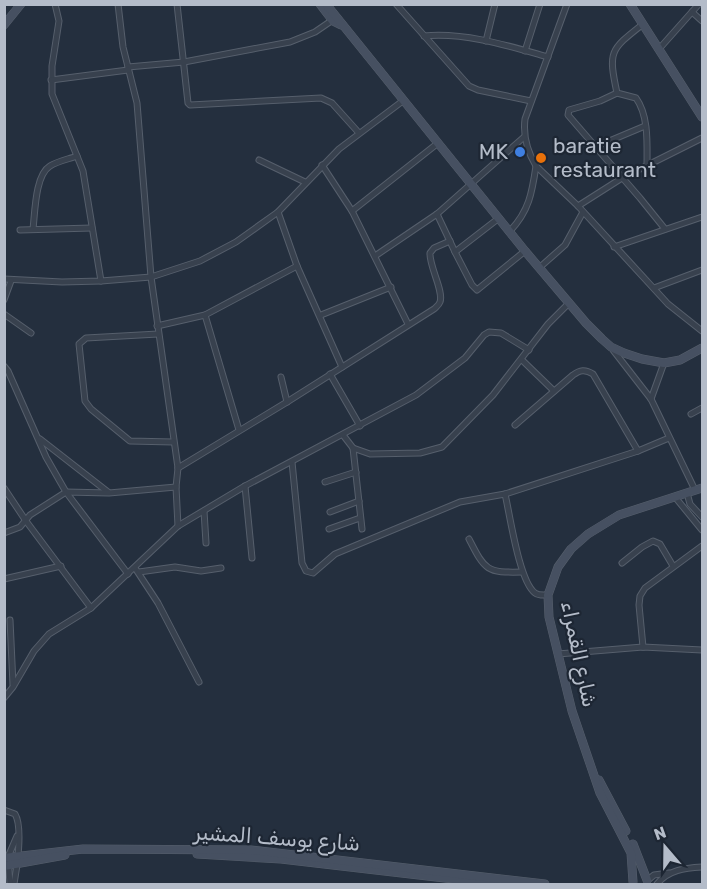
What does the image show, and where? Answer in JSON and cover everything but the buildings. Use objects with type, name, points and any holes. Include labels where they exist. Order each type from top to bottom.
[{"type":"street","points":[[4,25],[21,4]]},
{"type":"street","points":[[55,4],[59,21],[51,80],[52,94],[77,156],[87,189],[100,281]]},
{"type":"street","points":[[118,4],[138,114],[151,277],[178,468],[176,487],[178,526]]},
{"type":"street","points":[[177,4],[186,99],[190,105],[321,98],[332,103],[358,133]]},
{"type":"street","points":[[320,4],[343,26],[539,268],[592,330],[611,347],[651,399],[695,490],[690,504],[702,517]]},
{"type":"street","points":[[326,4],[335,19]]},
{"type":"street","points":[[396,4],[469,87],[531,101]]},
{"type":"street","points":[[486,41],[495,4]]},
{"type":"street","points":[[525,51],[540,4]]},
{"type":"street","points":[[567,4],[525,118],[524,137],[536,166],[578,206],[668,304],[702,331]]},
{"type":"street","points":[[630,4],[702,117]]},
{"type":"street","points":[[659,49],[699,4]]},
{"type":"street","points":[[692,12],[702,21]]},
{"type":"street","points":[[51,80],[184,62],[290,42],[306,36],[335,19]]},
{"type":"street","points":[[617,93],[612,55],[621,42],[643,24]]},
{"type":"street","points":[[424,36],[449,35],[486,41],[548,57]]},
{"type":"street","points":[[647,166],[645,126],[641,105],[636,98],[617,93],[607,99],[568,112],[569,117],[665,229]]},
{"type":"street","points":[[4,279],[11,281],[100,281],[151,277],[200,261],[236,242],[278,212],[322,165],[358,133],[404,100]]},
{"type":"street","points":[[595,147],[645,126]]},
{"type":"street","points":[[375,256],[437,214],[524,137]]},
{"type":"street","points":[[578,206],[622,178],[702,138]]},
{"type":"street","points":[[352,212],[438,143]]},
{"type":"street","points":[[33,229],[40,180],[44,172],[49,166],[77,156]]},
{"type":"street","points":[[260,160],[305,182]]},
{"type":"street","points":[[322,165],[352,212],[408,324]]},
{"type":"street","points":[[510,231],[525,213],[534,184],[536,166]]},
{"type":"street","points":[[278,212],[297,266],[321,315],[342,367]]},
{"type":"street","points":[[539,268],[565,245],[583,212]]},
{"type":"street","points":[[437,214],[472,285],[477,290],[525,251]]},
{"type":"street","points":[[614,247],[702,217]]},
{"type":"street","points":[[455,252],[499,218]]},
{"type":"street","points":[[20,230],[92,228]]},
{"type":"street","points":[[178,468],[288,402],[434,309],[440,303],[441,297],[429,255],[434,249],[450,241]]},
{"type":"street","points":[[157,326],[205,315],[297,266]]},
{"type":"street","points":[[654,288],[702,270]]},
{"type":"street","points":[[4,300],[11,281]]},
{"type":"street","points":[[321,315],[391,287]]},
{"type":"street","points":[[353,448],[370,454],[401,455],[432,451],[442,447],[493,395],[548,324],[569,303]]},
{"type":"street","points":[[4,314],[31,333]]},
{"type":"street","points":[[205,315],[239,430]]},
{"type":"street","points":[[137,570],[178,526],[245,486],[360,426],[429,386],[465,358],[489,332],[501,333],[529,350]]},
{"type":"street","points":[[158,334],[82,340],[79,344],[85,401],[91,409],[130,441],[173,441]]},
{"type":"street","points":[[611,347],[634,357],[664,363],[680,360],[702,348]]},
{"type":"street","points":[[522,360],[554,391]]},
{"type":"street","points":[[651,399],[664,363]]},
{"type":"street","points":[[4,366],[66,492],[128,574]]},
{"type":"street","points":[[514,425],[579,371],[588,371],[593,374],[638,451]]},
{"type":"street","points":[[330,374],[360,426]]},
{"type":"street","points":[[281,377],[288,402]]},
{"type":"street","points":[[691,414],[702,408]]},
{"type":"street","points":[[343,435],[353,448],[362,529]]},
{"type":"street","points":[[37,437],[109,494]]},
{"type":"street","points":[[292,462],[302,563],[303,569],[309,573],[318,570],[335,554],[459,502],[505,494],[638,451],[669,438]]},
{"type":"street","points":[[326,482],[356,472]]},
{"type":"street","points":[[245,486],[252,558]]},
{"type":"street","points":[[4,533],[20,527],[30,515],[66,492],[109,494],[176,487]]},
{"type":"street","points":[[4,488],[91,608]]},
{"type":"street","name":"شارع القمراء","points":[[632,883],[631,853],[600,793],[572,711],[549,617],[548,595],[558,567],[571,549],[588,534],[619,515],[695,490]]},
{"type":"street","points":[[505,494],[522,572],[532,591],[548,595]]},
{"type":"street","points":[[675,497],[702,530]]},
{"type":"street","points":[[330,512],[359,501]]},
{"type":"street","points":[[204,511],[207,543]]},
{"type":"street","points":[[329,529],[360,518]]},
{"type":"street","points":[[469,539],[482,564],[490,570],[522,572]]},
{"type":"street","points":[[621,562],[653,541],[660,544],[673,566]]},
{"type":"street","points":[[643,647],[640,596],[645,588],[702,546]]},
{"type":"street","points":[[4,579],[61,566]]},
{"type":"street","points":[[4,698],[26,663],[49,634],[91,608],[128,574],[137,570],[175,567],[201,571],[221,568]]},
{"type":"street","points":[[137,570],[158,603],[199,682]]},
{"type":"street","points":[[10,620],[13,687]]},
{"type":"street","points":[[558,654],[643,647],[702,650]]},
{"type":"street","name":"شارع القمراء","points":[[594,771],[631,840],[649,882]]},
{"type":"street","points":[[4,810],[13,812],[17,817],[18,865],[12,885]]},
{"type":"street","points":[[12,885],[6,862],[17,835]]},
{"type":"street","name":"شارع يوسف المشير","points":[[6,862],[18,856],[103,848],[251,850],[545,885]]},
{"type":"street","name":"شارع يوسف المشير","points":[[6,862],[18,865],[59,856],[84,854],[202,854],[281,859],[463,883],[496,885]]},
{"type":"street","points":[[632,883],[641,878],[649,882],[654,875],[702,867]]},
{"type":"street","points":[[657,885],[671,873]]},
{"type":"place","name":"MK","points":[[520,152]]},
{"type":"place","name":"baratie restaurant","points":[[541,158]]}]
